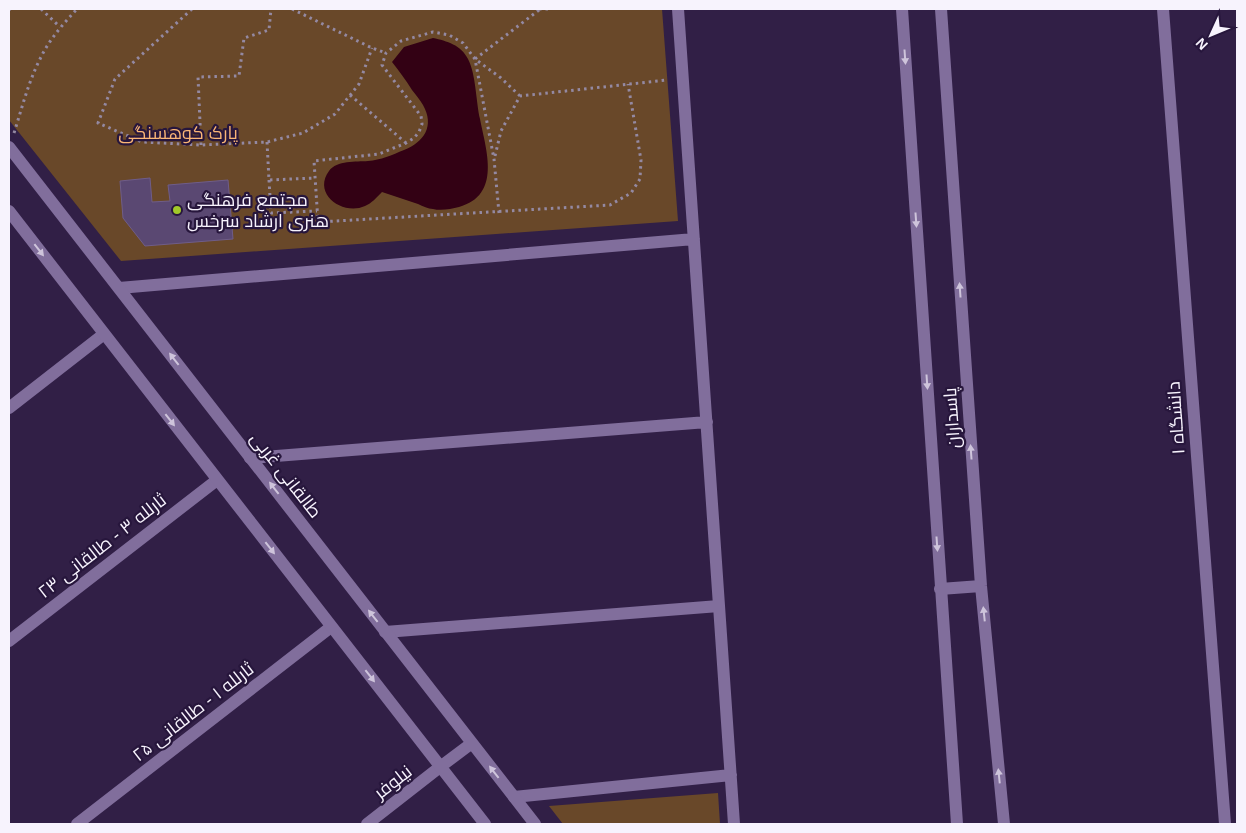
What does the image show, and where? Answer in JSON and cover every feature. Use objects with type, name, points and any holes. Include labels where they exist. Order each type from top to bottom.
[{"type":"street","points":[[678,9],[734,824]]},
{"type":"street","name":"پاسداران","points":[[902,9],[957,824]]},
{"type":"street","name":"پاسداران","points":[[941,9],[981,586],[1004,824]]},
{"type":"street","name":"دانشگاه ۱","points":[[1163,9],[1224,824]]},
{"type":"street","name":"طالقانی غربی","points":[[9,147],[535,824]]},
{"type":"street","points":[[9,211],[485,824]]},
{"type":"street","points":[[119,288],[694,240]]},
{"type":"street","points":[[9,408],[104,334]]},
{"type":"street","points":[[250,458],[707,422]]},
{"type":"street","name":"ثارلله ۳ - طالقانی ۲۳","points":[[9,641],[217,480]]},
{"type":"street","points":[[940,589],[981,586]]},
{"type":"street","points":[[386,632],[719,606]]},
{"type":"street","name":"ثارلله ۱ - طالقانی ۲۵","points":[[77,824],[332,627]]},
{"type":"street","name":"نیلوفر","points":[[367,824],[472,743]]},
{"type":"street","points":[[514,797],[731,775]]},
{"type":"path","points":[[41,9],[60,27]]},
{"type":"path","points":[[9,147],[30,81],[40,58],[60,27],[77,9]]},
{"type":"path","points":[[192,9],[115,79],[98,123],[142,142],[201,145],[267,142],[303,133],[335,114],[359,84],[372,48]]},
{"type":"path","points":[[201,145],[198,77],[239,76],[244,38],[269,30],[271,9]]},
{"type":"path","points":[[292,9],[386,53]]},
{"type":"path","points":[[475,59],[539,9],[548,9]]},
{"type":"path","points":[[628,84],[640,160],[640,179],[631,193],[610,205],[499,213],[318,222],[314,160],[379,154],[406,143],[419,132],[422,124],[421,116],[382,65],[386,53],[400,41],[433,32],[449,35],[463,43],[475,59],[520,96],[628,84],[683,79]]},
{"type":"path","points":[[475,59],[494,159],[499,213]]},
{"type":"path","points":[[350,95],[406,143]]},
{"type":"path","points":[[494,159],[501,131],[520,96]]},
{"type":"path","points":[[267,142],[271,213],[317,211]]},
{"type":"path","points":[[269,180],[315,178]]},
{"type":"green space","name":"پارک کوهسنگی","points":[[9,9],[662,9],[678,221],[121,261],[9,120]]},
{"type":"green space","points":[[718,793],[720,824],[563,824],[549,806]]},
{"type":"shaded area","points":[[433,38],[458,47],[465,54],[471,65],[487,157],[488,170],[486,182],[481,193],[472,201],[446,210],[429,208],[382,192],[372,202],[356,208],[348,208],[332,201],[324,188],[325,180],[332,167],[342,163],[373,160],[391,155],[411,147],[426,132],[428,120],[423,105],[392,62],[404,47]]},
{"type":"building","name":"مجتمع فرهنگی هنری ارشاد سرخس","points":[[150,178],[152,202],[170,201],[168,185],[228,180],[233,239],[145,246],[123,218],[120,181]]},
{"type":"place","name":"مجتمع فرهنگی هنری ارشاد سرخس","points":[[177,210]]}]
